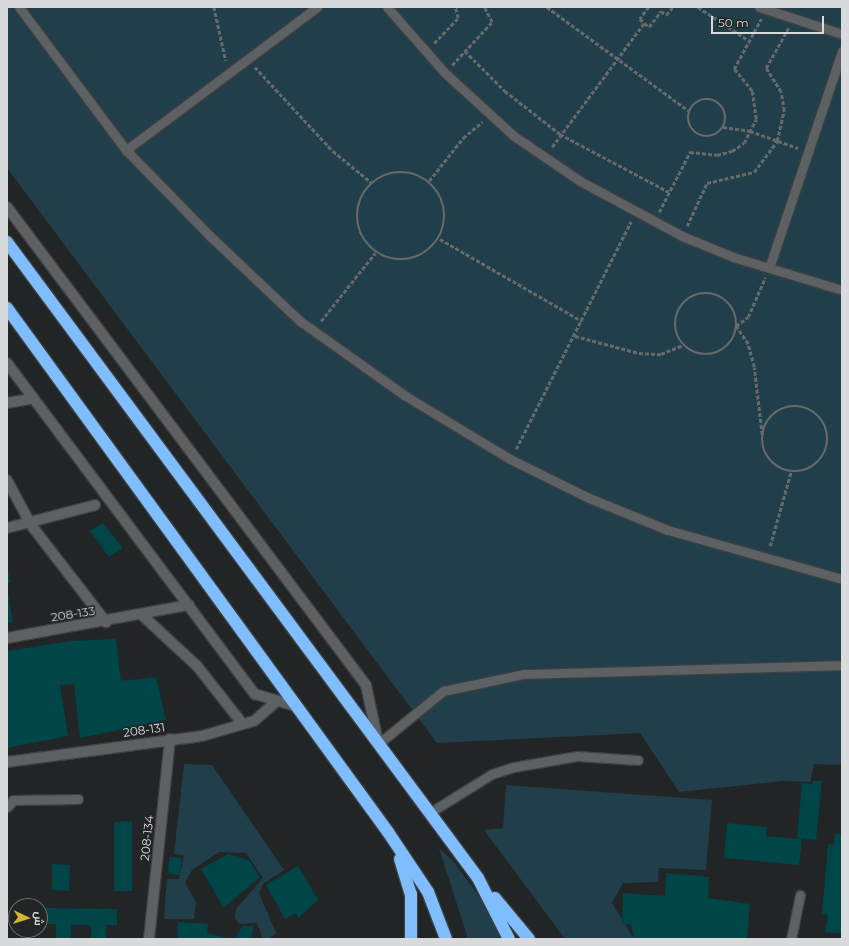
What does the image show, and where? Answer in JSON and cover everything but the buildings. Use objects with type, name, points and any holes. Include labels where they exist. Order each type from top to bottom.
[{"type":"highway","points":[[7,242],[429,813],[478,878],[528,939]]},
{"type":"highway","points":[[7,308],[388,832],[428,892],[446,939]]},
{"type":"highway","points":[[388,832],[411,894],[411,939]]},
{"type":"highway","points":[[478,878],[509,939]]},
{"type":"street","points":[[7,207],[366,685],[378,744]]},
{"type":"street","points":[[7,363],[255,694],[276,702],[295,706]]},
{"type":"street","points":[[7,403],[34,398]]},
{"type":"street","points":[[7,480],[31,525],[106,622]]},
{"type":"street","points":[[7,528],[31,525],[95,505]]},
{"type":"street","name":"208-133","points":[[7,638],[143,616],[188,605]]},
{"type":"street","points":[[143,616],[197,666],[242,723]]},
{"type":"street","name":"208-131","points":[[7,762],[202,736],[242,723],[254,721],[276,702]]},
{"type":"street","name":"208-134","points":[[149,939],[170,740]]},
{"type":"lane","points":[[19,7],[126,150],[210,236],[314,331],[404,395],[510,460],[590,498],[661,527],[766,560],[842,579]]},
{"type":"lane","points":[[126,150],[317,7]]},
{"type":"lane","points":[[387,7],[445,73],[491,115],[545,158],[635,214],[682,236],[769,268],[842,290]]},
{"type":"lane","points":[[762,9],[793,20],[842,34]]},
{"type":"lane","points":[[769,268],[842,51]]},
{"type":"lane","points":[[378,744],[443,691],[524,674],[842,665]]},
{"type":"lane","points":[[429,813],[492,774],[514,767],[577,756],[638,760]]},
{"type":"lane","points":[[7,807],[13,800],[78,799]]},
{"type":"lane","points":[[791,939],[800,895]]},
{"type":"path","points":[[214,7],[228,74]]},
{"type":"path","points":[[426,52],[458,18],[455,7]]},
{"type":"path","points":[[445,73],[492,22],[484,7]]},
{"type":"path","points":[[547,7],[617,60],[689,111]]},
{"type":"path","points":[[649,7],[640,19],[649,27],[661,11],[666,16],[673,7]]},
{"type":"path","points":[[698,7],[748,40]]},
{"type":"path","points":[[654,222],[690,152],[717,155],[732,150],[744,143],[756,119],[752,91],[734,69],[762,9]]},
{"type":"path","points":[[682,236],[707,183],[754,172],[777,141],[784,111],[781,92],[766,68],[793,20]]},
{"type":"path","points":[[545,158],[560,134],[644,22]]},
{"type":"path","points":[[465,51],[505,91],[560,134],[669,192]]},
{"type":"path","points":[[248,59],[333,151],[372,183]]},
{"type":"path","points":[[702,99],[715,100],[724,109],[723,127],[714,135],[702,136],[689,123],[689,111],[702,99]]},
{"type":"path","points":[[428,181],[463,138],[491,115]]},
{"type":"path","points":[[723,127],[750,131],[808,151]]},
{"type":"path","points":[[400,172],[428,181],[444,202],[445,227],[440,239],[430,250],[411,260],[389,259],[375,253],[366,244],[357,219],[358,206],[372,183],[400,172]]},
{"type":"path","points":[[510,460],[575,336],[635,214]]},
{"type":"path","points":[[440,239],[582,321]]},
{"type":"path","points":[[314,331],[375,253]]},
{"type":"path","points":[[736,326],[748,317],[769,268]]},
{"type":"path","points":[[711,294],[725,300],[736,316],[736,326],[728,345],[711,355],[695,353],[683,344],[677,336],[676,316],[680,307],[696,295],[711,294]]},
{"type":"path","points":[[736,326],[748,344],[754,367],[763,446],[773,463],[791,472],[812,467],[821,460],[828,439],[821,419],[803,407],[786,408],[772,416],[763,436]]},
{"type":"path","points":[[575,336],[614,348],[647,353],[662,354],[683,344]]},
{"type":"path","points":[[766,560],[791,472]]},
{"type":"shaded area","points":[[7,7],[842,7],[842,765],[814,764],[810,782],[782,781],[679,792],[640,733],[437,743],[7,168]]},
{"type":"shaded area","points":[[184,764],[212,765],[284,870],[263,884],[259,893],[276,933],[269,939],[263,939],[257,923],[239,924],[235,918],[236,909],[263,878],[246,853],[219,852],[192,870],[185,882],[196,903],[194,919],[164,919],[167,879],[179,879],[184,855],[174,854]]},
{"type":"shaded area","points":[[506,785],[712,800],[706,870],[659,868],[658,882],[623,883],[612,903],[634,939],[565,939],[484,830],[503,828]]},
{"type":"shaded area","points":[[439,848],[453,861],[487,907],[501,939],[468,939]]}]
